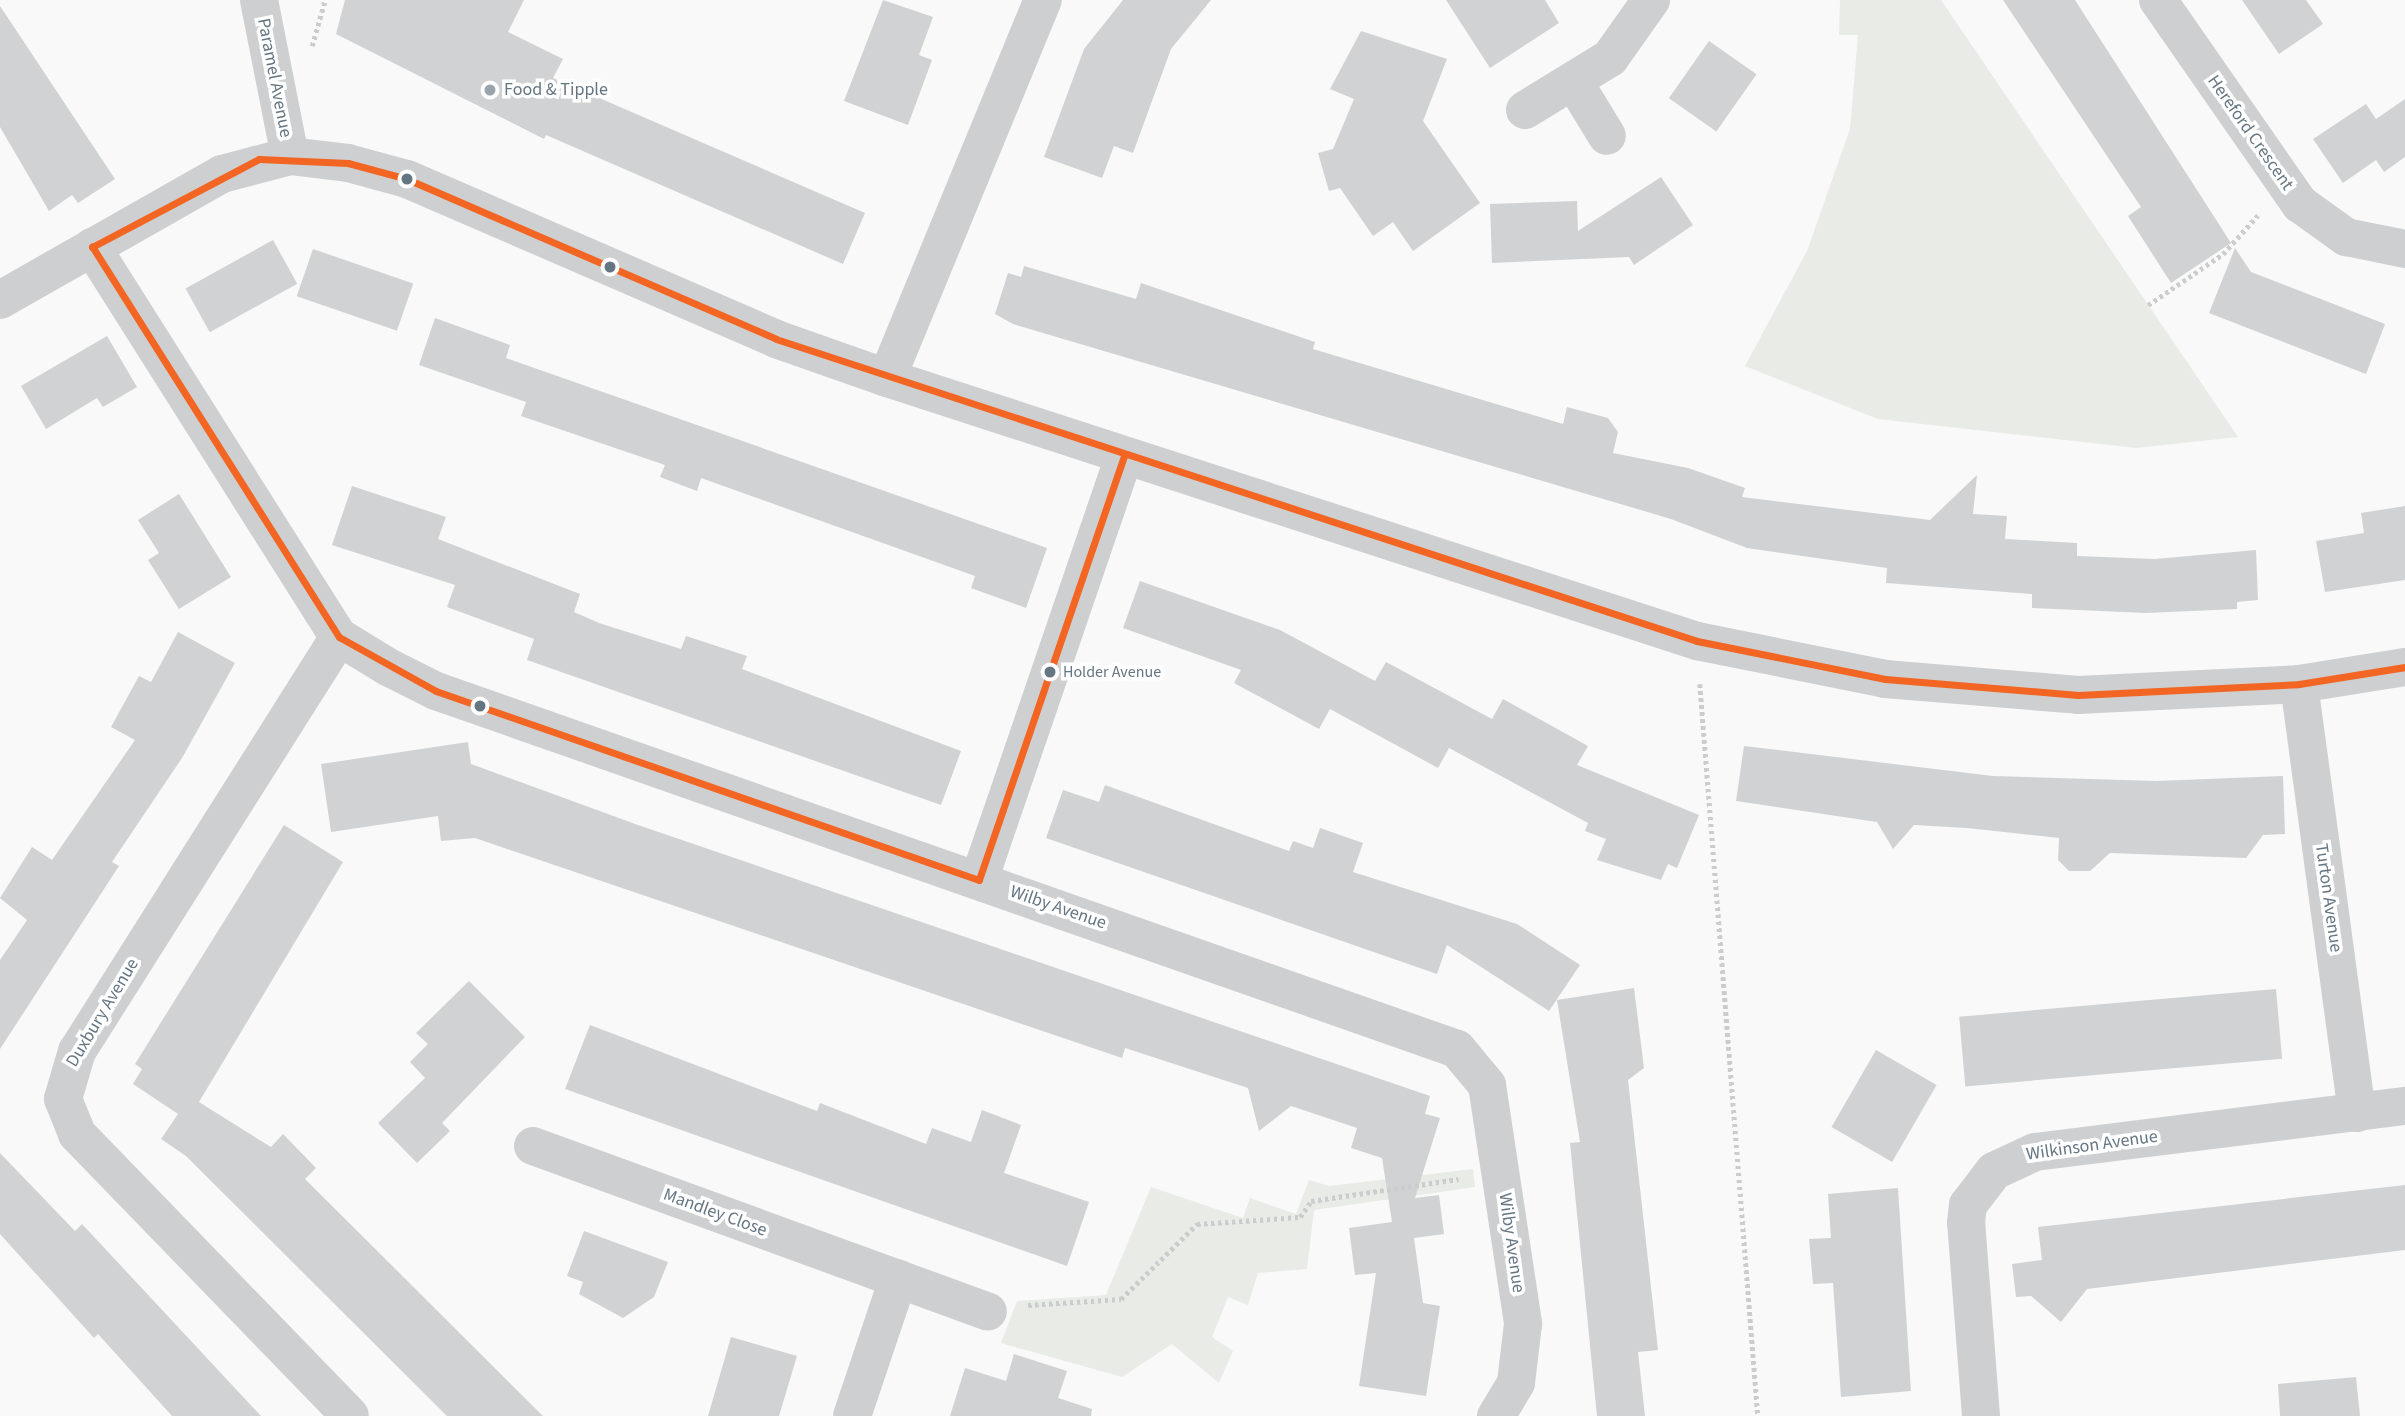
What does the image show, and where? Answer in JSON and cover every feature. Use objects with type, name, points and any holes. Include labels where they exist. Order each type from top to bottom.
[{"type":"street","name":"Paramel Avenue","points":[[259,0],[290,156]]},
{"type":"street","points":[[1525,110],[1574,82],[1628,41],[1651,0]]},
{"type":"street","name":"Hereford Crescent","points":[[2158,0],[2286,187],[2321,222],[2346,237],[2405,248]]},
{"type":"street","points":[[887,378],[1029,4]]},
{"type":"street","points":[[1574,82],[1607,136]]},
{"type":"street","points":[[0,300],[222,173],[290,156],[407,179],[776,339],[887,378],[1697,641],[1885,679],[1990,691],[2078,695],[2299,684],[2405,667]]},
{"type":"street","name":"Wilby Avenue","points":[[92,247],[339,637],[436,691],[1457,1049],[1487,1085],[1524,1355],[1516,1384],[1496,1416]]},
{"type":"street","points":[[979,880],[1125,456]]},
{"type":"street","name":"Duxbury Avenue","points":[[339,637],[77,1051],[63,1099],[77,1134],[351,1416]]},
{"type":"street","name":"Turton Avenue","points":[[2299,684],[2357,1113]]},
{"type":"street","name":"Wilkinson Avenue","points":[[1981,1416],[1966,1223],[1968,1205],[1994,1171],[2035,1152],[2405,1106]]},
{"type":"street","name":"Mandley Close","points":[[533,1146],[988,1312]]},
{"type":"street","points":[[852,1416],[898,1279]]},
{"type":"path","points":[[2148,305],[2223,254],[2286,187]]},
{"type":"path","points":[[1697,641],[1758,1416]]},
{"type":"path","points":[[988,1312],[1121,1298],[1197,1224],[1300,1217],[1311,1201],[1500,1172]]},
{"type":"shaded area","points":[[1840,0],[1941,0],[2238,437],[2136,448],[1878,419],[1745,366],[1807,251],[1850,129],[1858,35],[1839,35]]},
{"type":"shaded area","points":[[1473,1169],[1475,1187],[1314,1210],[1307,1269],[1258,1273],[1248,1305],[1228,1297],[1212,1337],[1233,1351],[1219,1383],[1172,1344],[1122,1377],[1001,1343],[1017,1301],[1106,1295],[1151,1187],[1243,1218],[1250,1198],[1296,1214],[1309,1180],[1329,1186]]},
{"type":"building","points":[[345,0],[524,0],[508,32],[563,59],[553,78],[865,213],[843,264],[546,135],[544,139],[336,34]]},
{"type":"building","points":[[883,0],[933,17],[919,55],[932,60],[908,125],[844,101]]},
{"type":"building","points":[[1123,0],[1211,0],[1171,49],[1133,153],[1114,146],[1102,178],[1044,157],[1084,49]]},
{"type":"building","points":[[1446,0],[1545,0],[1559,23],[1490,68]]},
{"type":"building","points":[[2003,0],[2075,0],[2231,243],[2171,283],[2128,216],[2141,207]]},
{"type":"building","points":[[2242,0],[2306,0],[2323,24],[2279,54]]},
{"type":"building","points":[[0,6],[115,179],[78,203],[72,195],[49,211],[0,127]]},
{"type":"building","points":[[1361,31],[1447,59],[1423,121],[1480,203],[1413,251],[1393,222],[1373,236],[1340,188],[1329,191],[1318,153],[1333,149],[1354,99],[1330,89]]},
{"type":"building","points":[[1709,41],[1757,74],[1716,132],[1669,98]]},
{"type":"building","points":[[2405,99],[2405,157],[2384,172],[2376,160],[2343,183],[2313,139],[2366,104],[2376,119]]},
{"type":"building","points":[[1661,177],[1693,225],[1634,265],[1629,257],[1492,263],[1490,204],[1577,201],[1578,231]]},
{"type":"building","points":[[273,240],[297,284],[210,332],[186,288]]},
{"type":"building","points":[[2235,248],[2251,272],[2385,324],[2366,374],[2209,313]]},
{"type":"building","points":[[313,249],[413,284],[397,331],[297,296]]},
{"type":"building","points":[[1024,266],[1136,299],[1141,283],[1315,342],[1313,349],[1563,424],[1567,407],[1608,418],[1618,432],[1613,453],[1688,468],[1745,488],[1742,497],[1930,520],[1977,475],[1973,514],[2007,516],[2005,539],[2077,543],[2077,556],[2155,559],[2256,550],[2258,600],[2237,602],[2237,609],[2146,613],[2032,608],[2032,594],[1886,583],[1887,568],[1747,548],[1671,519],[1013,324],[995,314],[1008,273],[1021,277]]},
{"type":"building","points":[[435,318],[510,345],[506,358],[1047,548],[1026,608],[971,588],[975,576],[701,478],[697,491],[660,477],[665,465],[521,416],[526,402],[419,365]]},
{"type":"building","points":[[107,336],[137,387],[103,407],[97,398],[46,429],[21,386]]},
{"type":"building","points":[[352,486],[446,517],[438,539],[580,594],[574,612],[599,623],[681,649],[686,636],[747,656],[742,669],[961,751],[941,805],[527,660],[534,639],[447,607],[455,585],[332,545]]},
{"type":"building","points":[[179,494],[231,577],[179,609],[148,560],[159,553],[138,520]]},
{"type":"building","points":[[2405,506],[2405,580],[2325,592],[2316,541],[2364,533],[2361,513]]},
{"type":"building","points":[[1140,581],[1280,630],[1375,681],[1386,662],[1492,719],[1503,699],[1588,746],[1577,765],[1699,815],[1677,868],[1668,864],[1661,880],[1597,860],[1606,839],[1585,831],[1588,823],[1449,748],[1438,768],[1330,709],[1319,729],[1234,683],[1241,670],[1123,628]]},
{"type":"building","points":[[178,632],[235,663],[182,758],[112,862],[119,866],[0,1049],[0,960],[27,920],[0,898],[32,847],[52,860],[135,740],[111,727],[139,676],[151,682]]},
{"type":"building","points":[[468,742],[471,764],[638,825],[1430,1096],[1425,1114],[1440,1118],[1415,1198],[1439,1195],[1444,1234],[1414,1238],[1423,1303],[1440,1306],[1426,1396],[1359,1386],[1376,1273],[1355,1275],[1349,1228],[1392,1222],[1382,1158],[1351,1148],[1357,1128],[1291,1106],[1259,1131],[1248,1088],[1125,1048],[1122,1058],[475,838],[441,841],[438,816],[331,832],[321,764]]},
{"type":"building","points":[[1744,746],[1993,776],[2156,781],[2283,776],[2285,834],[2263,835],[2246,858],[2110,853],[2090,871],[2069,871],[2058,860],[2059,838],[1914,825],[1893,849],[1877,822],[1736,801]]},
{"type":"building","points":[[1105,785],[1289,851],[1293,841],[1313,848],[1320,828],[1363,843],[1353,872],[1517,924],[1580,965],[1549,1011],[1447,945],[1437,974],[1046,838],[1063,790],[1099,802]]},
{"type":"building","points":[[284,825],[343,862],[199,1102],[271,1147],[283,1134],[316,1168],[305,1179],[543,1416],[447,1416],[186,1156],[161,1139],[178,1114],[133,1084],[142,1069],[135,1064]]},
{"type":"building","points":[[469,981],[525,1037],[442,1123],[450,1131],[417,1163],[378,1123],[425,1078],[410,1062],[428,1044],[416,1033]]},
{"type":"building","points":[[1634,988],[1644,1068],[1628,1080],[1658,1350],[1638,1352],[1645,1416],[1597,1416],[1570,1143],[1580,1142],[1557,1000]]},
{"type":"building","points":[[2276,989],[2282,1059],[1965,1086],[1959,1017]]},
{"type":"building","points":[[590,1025],[817,1111],[820,1103],[926,1144],[932,1128],[971,1142],[982,1110],[1021,1125],[1004,1173],[1089,1202],[1067,1266],[565,1089]]},
{"type":"building","points":[[1876,1050],[1937,1085],[1892,1162],[1832,1127]]},
{"type":"building","points":[[0,1153],[75,1231],[82,1224],[261,1416],[172,1416],[98,1334],[94,1338],[0,1234]]},
{"type":"building","points":[[2405,1185],[2405,1250],[2087,1289],[2061,1322],[2031,1296],[2016,1297],[2012,1264],[2042,1260],[2038,1227]]},
{"type":"building","points":[[1898,1188],[1911,1391],[1841,1397],[1833,1283],[1813,1284],[1809,1239],[1831,1238],[1828,1194]]},
{"type":"building","points":[[584,1231],[668,1262],[654,1297],[623,1318],[579,1294],[583,1282],[567,1276]]},
{"type":"building","points":[[731,1337],[797,1356],[779,1416],[708,1416]]},
{"type":"building","points":[[1014,1354],[1067,1371],[1058,1398],[1092,1409],[1091,1416],[950,1416],[965,1368],[1006,1381]]},
{"type":"building","points":[[2356,1377],[2360,1416],[2280,1416],[2278,1384]]},
{"type":"transit line","points":[[1124,456],[979,880],[436,691],[339,637],[92,247],[259,159],[348,163],[407,179],[776,339],[1697,641],[1885,679],[2078,695],[2299,684],[2405,667]]},
{"type":"place","name":"Food & Tipple","points":[[490,90]]},
{"type":"place","name":"Holder Avenue","points":[[1050,672]]}]
